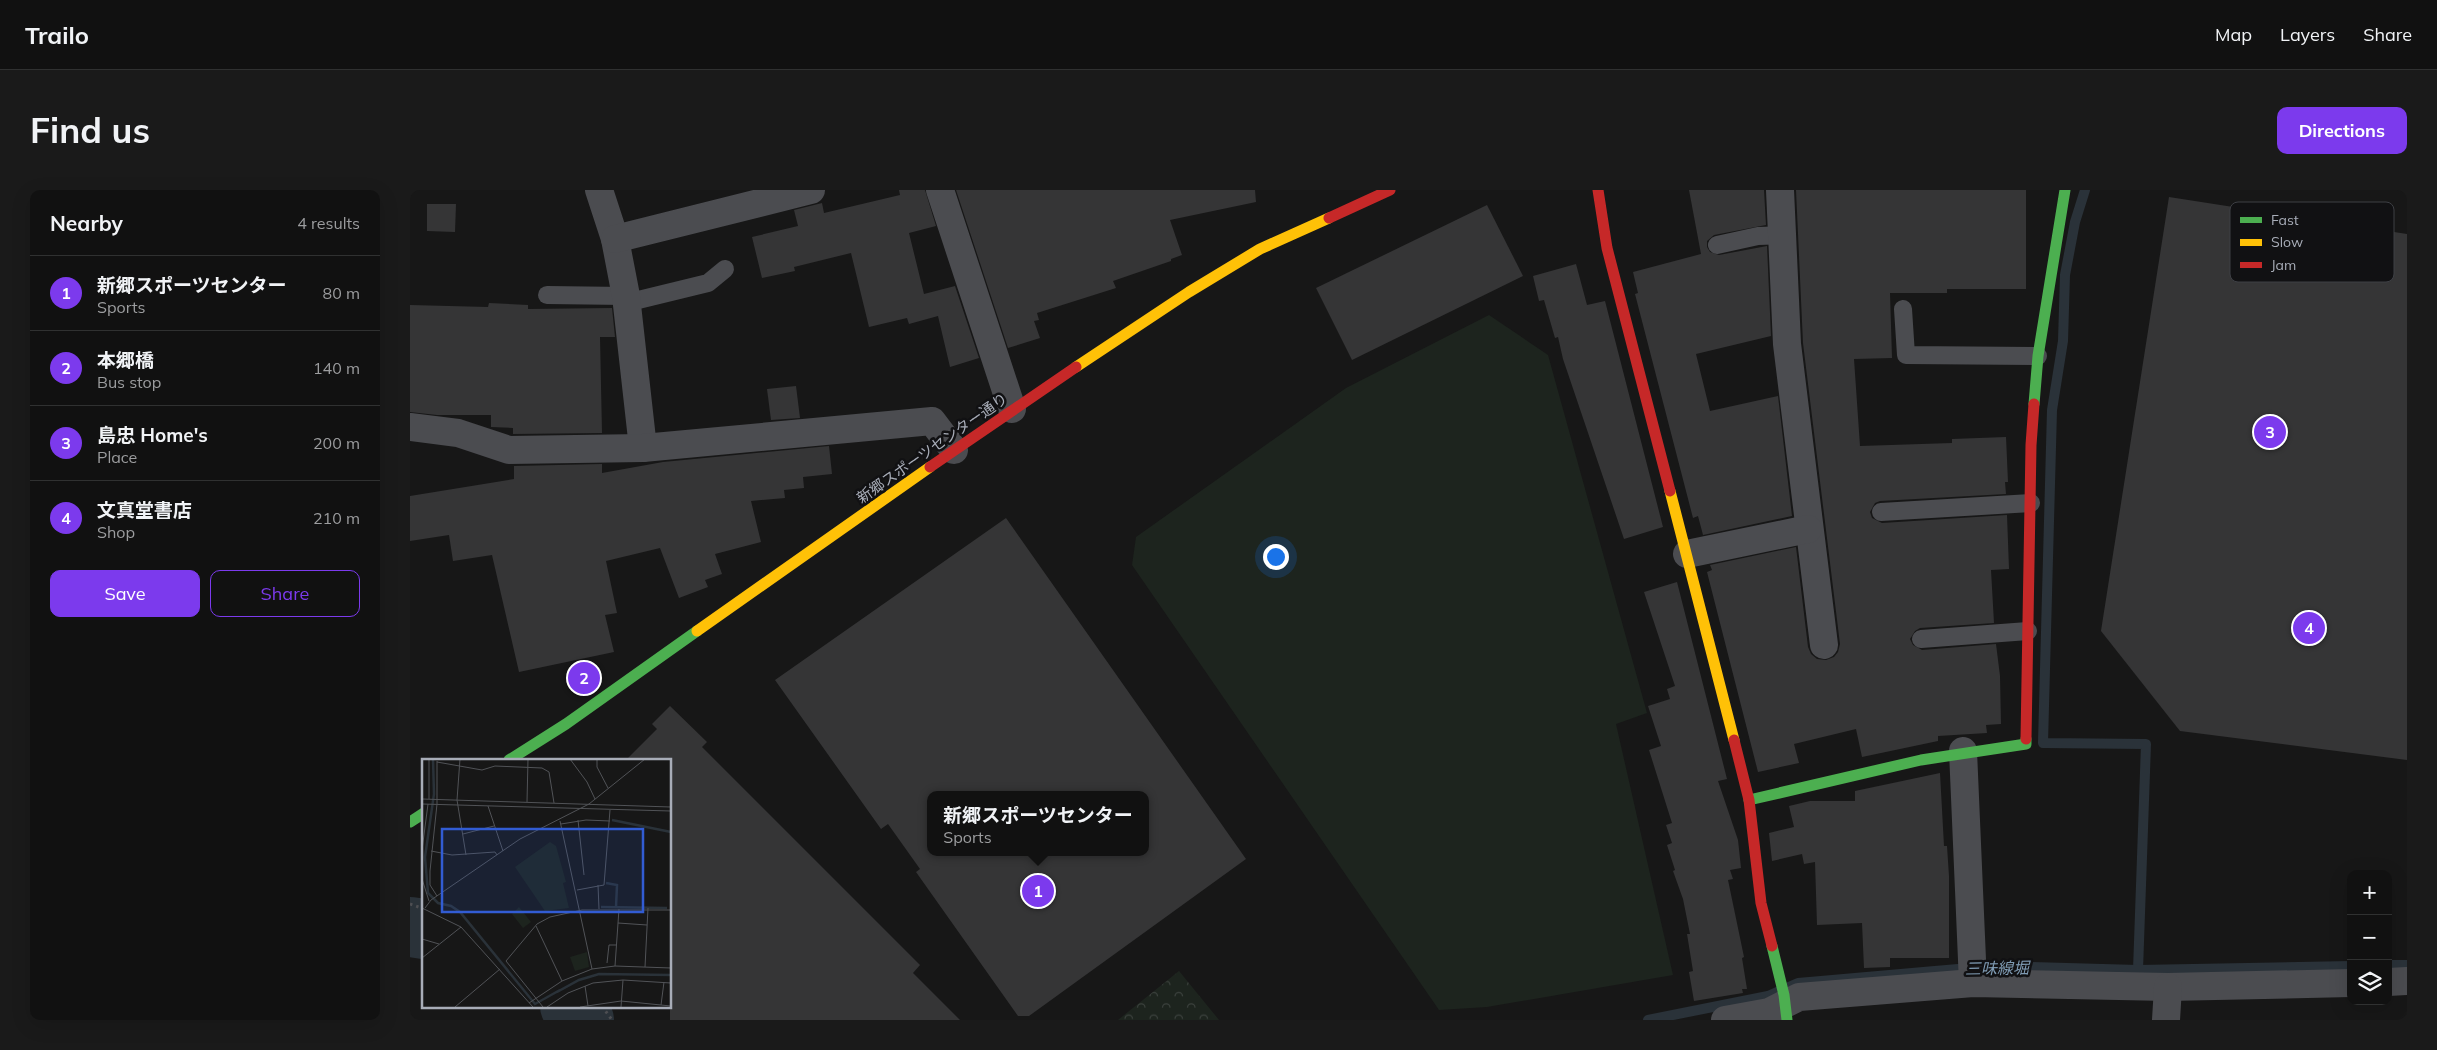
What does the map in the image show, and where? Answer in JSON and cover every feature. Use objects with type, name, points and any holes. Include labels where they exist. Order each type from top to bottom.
[{"type":"street","points":[[599,190],[615,239],[626,300],[643,448]]},
{"type":"street","points":[[615,239],[811,190]]},
{"type":"street","points":[[940,190],[1012,409]]},
{"type":"street","name":"新郷スポーツセンター通り","points":[[511,759],[574,718],[1012,409],[1189,292],[1260,249],[1390,190]]},
{"type":"street","points":[[1598,190],[1606,248],[1687,554],[1749,800],[1762,903],[1784,1000]]},
{"type":"street","points":[[1780,190],[1784,235],[1787,344],[1808,529],[1824,645]]},
{"type":"street","points":[[1749,800],[1880,767],[1963,751],[2026,744],[2031,445],[2038,356],[2065,190]]},
{"type":"street","points":[[410,427],[458,433],[509,450],[643,448],[932,421],[954,450]]},
{"type":"street","points":[[1687,554],[1808,529]]},
{"type":"street","points":[[1963,751],[1973,982]]},
{"type":"street","points":[[410,822],[422,814]]},
{"type":"street","points":[[2392,982],[2407,981]]},
{"type":"street","points":[[1724,1020],[1769,1012],[1784,1000],[1800,997],[1973,982],[2168,988],[2347,983]]},
{"type":"street","points":[[2166,1020],[2168,988]]},
{"type":"lane","points":[[1717,245],[1758,236],[1784,235]]},
{"type":"lane","points":[[547,295],[626,300],[708,283],[724,269]]},
{"type":"lane","points":[[1903,309],[1906,355],[2038,356]]},
{"type":"lane","points":[[1881,512],[2030,503]]},
{"type":"lane","points":[[1921,639],[2028,631]]},
{"type":"path","points":[[410,904],[422,908]]},
{"type":"path","points":[[603,1008],[612,1020]]},
{"type":"green space","points":[[1489,315],[1548,355],[1647,713],[1616,724],[1673,975],[1487,1007],[1439,1010],[1132,565],[1136,537],[1346,388]]},
{"type":"green space","points":[[1179,971],[1219,1020],[1118,1020]]},
{"type":"building","points":[[899,190],[925,190],[936,226],[909,233],[924,294],[955,286],[979,358],[950,367],[938,316],[909,324],[907,318],[869,327],[851,253],[794,267],[795,271],[762,278],[752,237],[798,226],[794,210],[822,203],[824,213],[900,195]]},
{"type":"building","points":[[956,190],[1255,190],[1256,202],[1170,220],[1182,255],[1171,259],[1171,261],[1113,281],[1116,288],[1037,313],[1039,320],[1034,321],[1040,338],[1008,348]]},
{"type":"building","points":[[1689,190],[1764,190],[1766,225],[1714,235],[1707,241],[1707,247],[1710,252],[1719,255],[1767,246],[1771,336],[1696,354],[1710,411],[1778,396],[1792,516],[1703,535],[1698,516],[1693,518],[1635,294],[1638,293],[1633,272],[1701,254]]},
{"type":"building","points":[[1796,190],[2026,190],[2026,289],[1947,289],[1947,293],[1890,293],[1892,358],[1854,359],[1860,446],[1952,443],[1952,439],[2006,437],[2008,482],[2005,482],[2006,494],[1880,501],[1875,503],[1870,512],[1872,518],[1882,523],[2007,515],[2009,569],[1991,570],[1994,623],[1920,628],[1915,631],[1910,639],[1913,645],[1922,650],[1996,644],[2000,676],[2001,724],[1986,725],[1987,733],[1938,736],[1938,741],[1862,757],[1856,729],[1794,744],[1799,763],[1758,772],[1707,572],[1712,570],[1710,565],[1796,547],[1808,647],[1811,654],[1817,659],[1826,660],[1834,657],[1838,652],[1840,644],[1803,343]]},
{"type":"building","points":[[2169,197],[2230,206],[2230,282],[2394,282],[2394,232],[2407,234],[2407,760],[2180,731],[2101,631]]},
{"type":"building","points":[[427,204],[456,204],[455,232],[427,231]]},
{"type":"building","points":[[1487,205],[1523,276],[1352,360],[1316,288]]},
{"type":"building","points":[[1576,264],[1587,305],[1605,301],[1663,527],[1624,539],[1563,359],[1558,337],[1555,338],[1544,300],[1539,301],[1533,276]]},
{"type":"building","points":[[489,303],[528,305],[528,309],[612,308],[615,337],[600,337],[602,433],[513,434],[513,428],[491,427],[491,415],[437,415],[410,412],[410,305],[488,307]]},
{"type":"building","points":[[796,386],[800,418],[771,420],[767,389]]},
{"type":"building","points":[[829,446],[832,474],[803,477],[804,488],[784,490],[785,498],[751,501],[761,542],[715,554],[722,574],[705,580],[708,587],[679,598],[660,548],[606,561],[617,613],[605,615],[614,652],[519,672],[492,555],[453,561],[449,535],[410,541],[410,496],[514,479],[514,466],[602,464],[602,473],[663,462]]},
{"type":"building","points":[[1006,518],[1246,859],[1029,1016],[1018,1016],[916,872],[920,869],[888,824],[881,829],[775,680]]},
{"type":"building","points":[[1677,582],[1727,779],[1718,781],[1738,840],[1741,868],[1730,870],[1733,879],[1728,880],[1744,957],[1742,958],[1747,989],[1742,989],[1743,993],[1694,1001],[1689,972],[1693,971],[1687,934],[1690,934],[1683,899],[1673,871],[1675,870],[1667,845],[1672,843],[1666,825],[1672,823],[1649,750],[1661,746],[1648,706],[1670,699],[1667,689],[1675,686],[1644,592]]},
{"type":"building","points":[[670,706],[707,742],[702,747],[920,965],[913,973],[960,1020],[670,1020],[671,759],[627,759],[657,729],[652,724]]},
{"type":"building","points":[[1940,773],[1944,846],[1947,846],[1949,876],[1949,958],[1890,958],[1890,967],[1864,968],[1862,923],[1817,925],[1815,862],[1804,864],[1802,854],[1772,861],[1769,833],[1794,827],[1789,806],[1810,801],[1855,801],[1855,791]]},
{"type":"waterway","points":[[2085,190],[2075,222],[2065,275],[2063,341],[2052,410],[2043,743],[2146,744],[2138,970]]},
{"type":"waterway","points":[[410,927],[422,929]]},
{"type":"waterway","name":"三味線堀","points":[[2392,965],[2407,965]]},
{"type":"waterway","name":"三味線堀","points":[[1648,1020],[1768,996],[1798,983],[1992,966],[2138,970],[2347,966]]},
{"type":"waterway","points":[[572,1008],[584,1020]]},
{"type":"traffic: fast","points":[[2034,404],[2038,356],[2065,190]]},
{"type":"traffic: fast","points":[[511,759],[566,724],[697,631]]},
{"type":"traffic: fast","points":[[1749,800],[1921,760],[2026,744],[2026,739]]},
{"type":"traffic: fast","points":[[410,822],[422,814]]},
{"type":"traffic: fast","points":[[1772,946],[1784,995],[1787,1020]]},
{"type":"traffic: slow","points":[[1076,367],[1189,292],[1260,249],[1329,218]]},
{"type":"traffic: slow","points":[[697,631],[930,467]]},
{"type":"traffic: slow","points":[[1670,491],[1734,740]]},
{"type":"traffic: jam","points":[[1329,218],[1390,190]]},
{"type":"traffic: jam","points":[[1598,190],[1607,248],[1670,491]]},
{"type":"traffic: jam","points":[[930,467],[1076,367]]},
{"type":"traffic: jam","points":[[2026,739],[2031,445],[2034,404]]},
{"type":"traffic: jam","points":[[1734,740],[1749,800],[1761,903],[1772,946]]},
{"type":"place","name":"島忠 Home's","points":[[2270,432]]},
{"type":"place","name":"文真堂書店","points":[[2309,628]]},
{"type":"place","name":"本郷橋","points":[[584,678]]},
{"type":"place","name":"新郷スポーツセンター","points":[[1038,891]]}]
